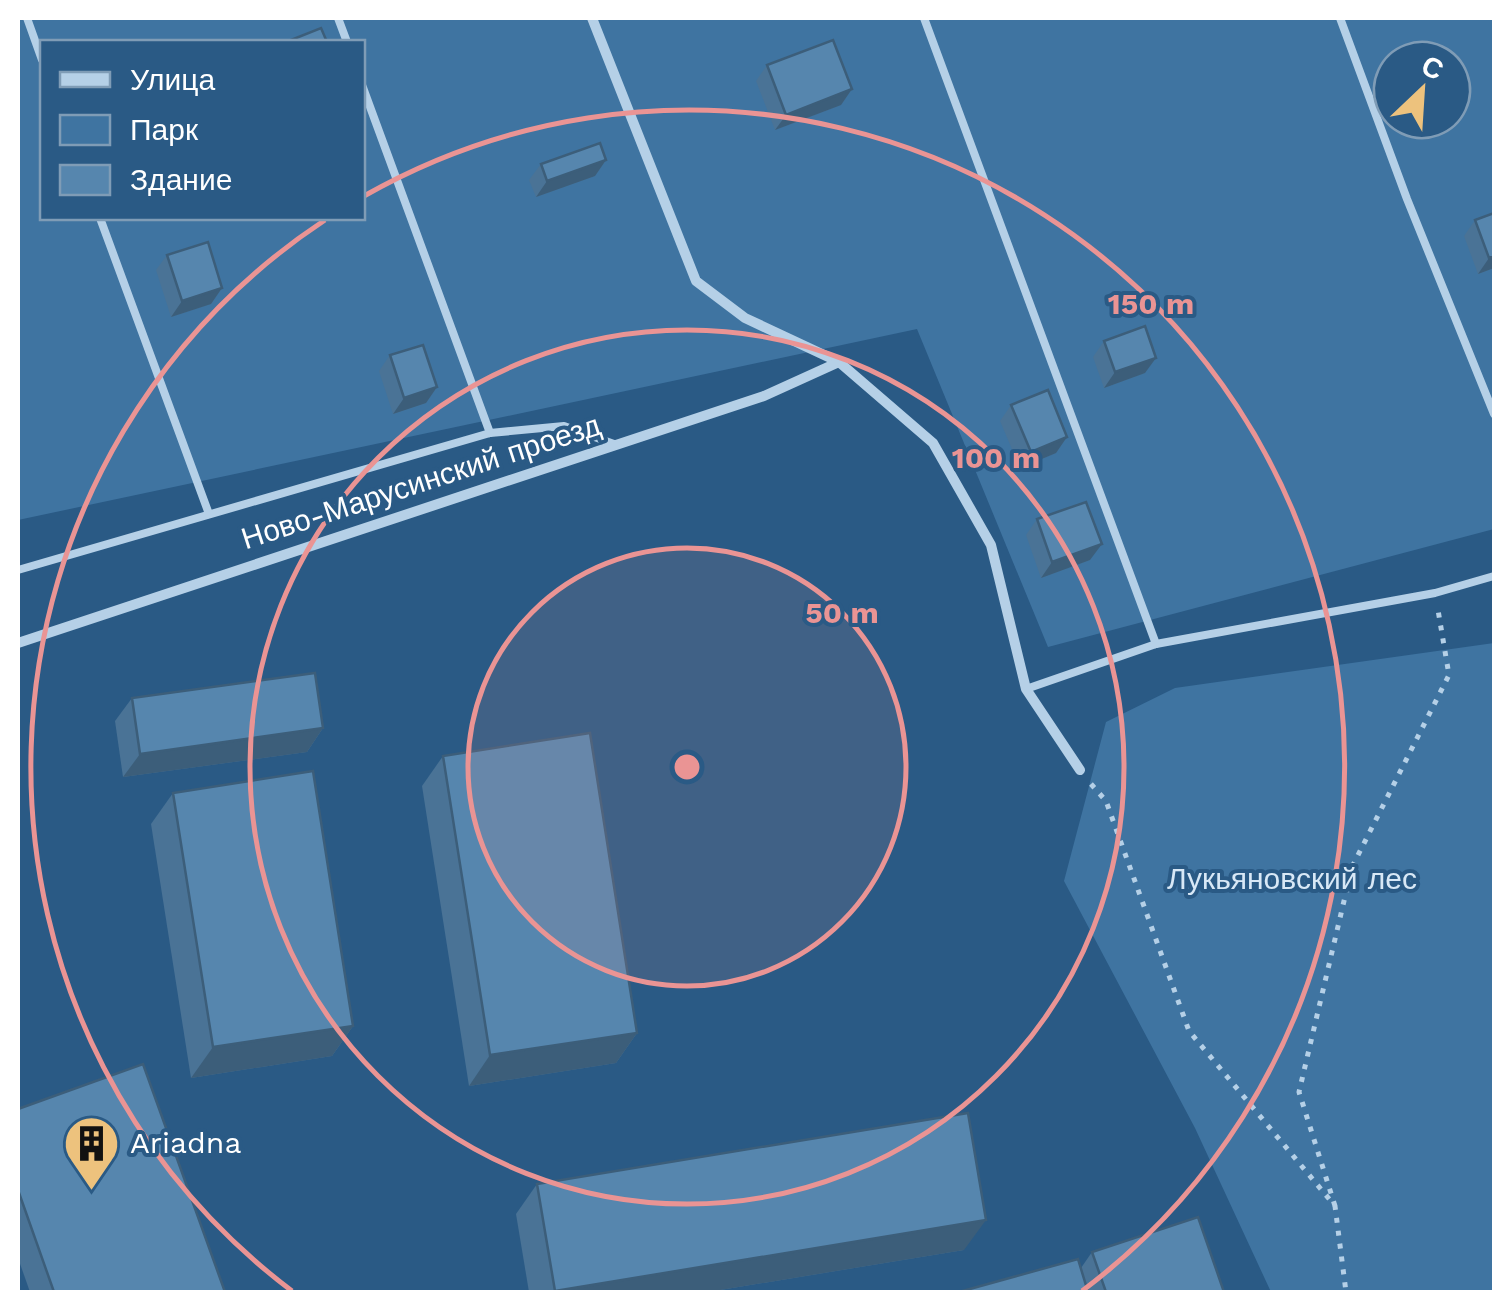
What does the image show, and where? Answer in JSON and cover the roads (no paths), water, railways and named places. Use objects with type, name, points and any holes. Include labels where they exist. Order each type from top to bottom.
[{"type":"street","points":[[592,18],[696,280],[744,318],[838,362],[933,443],[991,546],[1026,690],[1080,770]]},
{"type":"street","name":"Ново-Марусинский проезд","points":[[18,643],[764,396],[838,362]]},
{"type":"lane","points":[[27,18],[40,54]]},
{"type":"lane","points":[[924,18],[1156,644]]},
{"type":"lane","points":[[1340,18],[1407,199],[1494,414]]},
{"type":"lane","points":[[365,93],[490,433]]},
{"type":"lane","points":[[101,220],[209,514]]},
{"type":"lane","points":[[18,570],[490,433],[564,426],[614,444]]},
{"type":"lane","points":[[1026,690],[1156,644],[1434,593],[1494,576]]},
{"type":"place","name":"Ariadna","points":[[91,1192]]},
{"type":"park label","name":"Лукьяновский лес","points":[[1292,879]]}]
